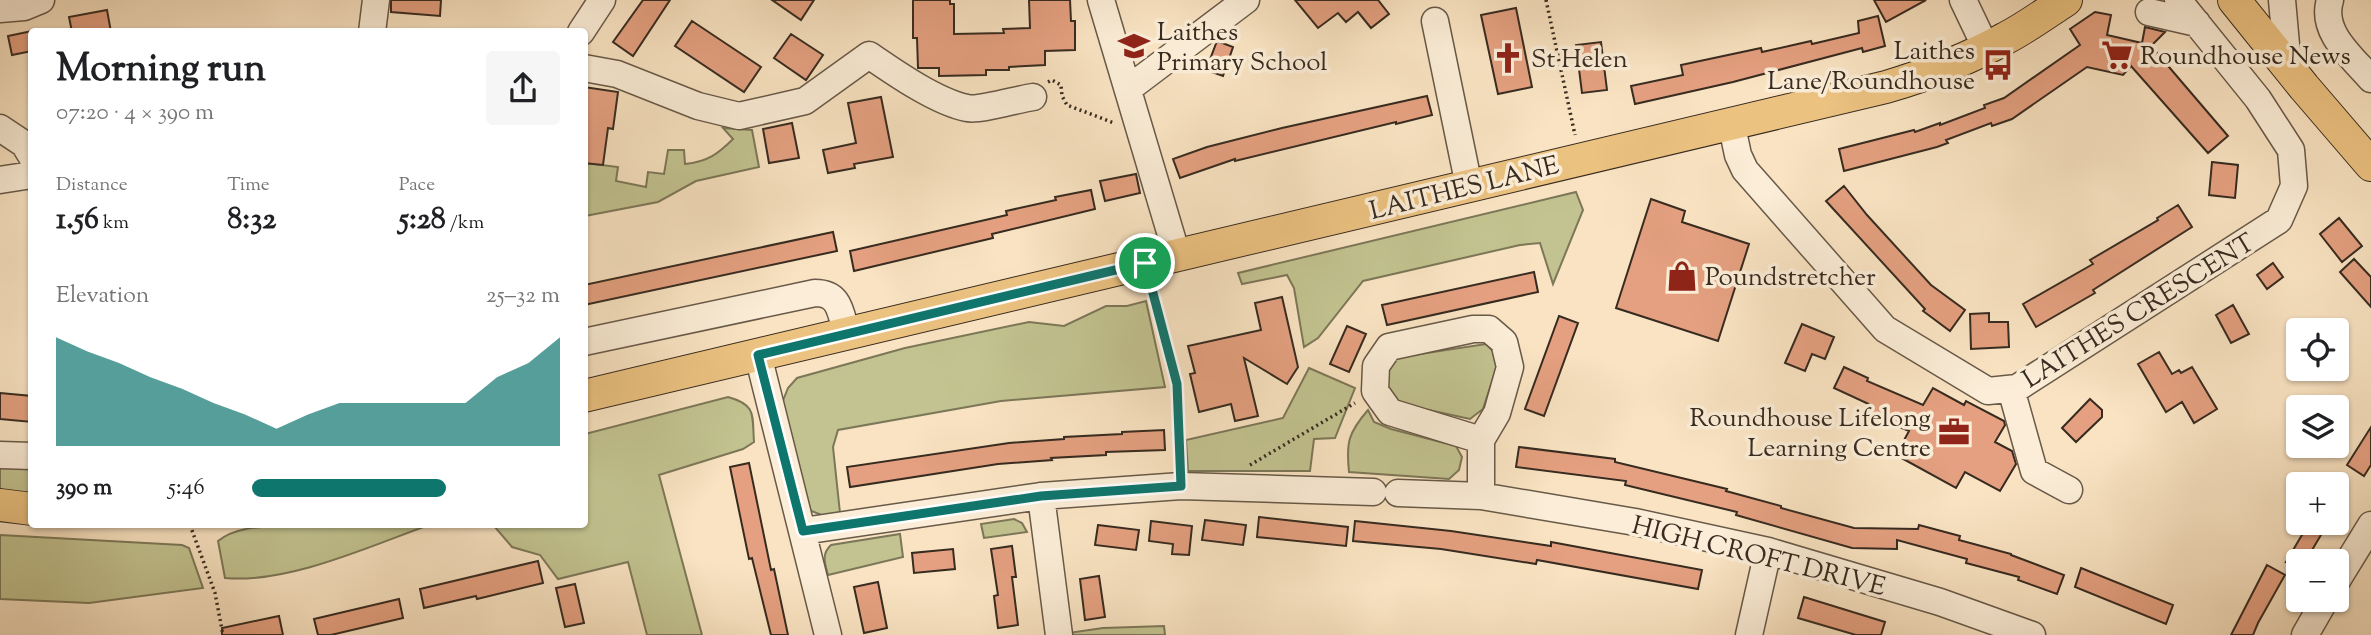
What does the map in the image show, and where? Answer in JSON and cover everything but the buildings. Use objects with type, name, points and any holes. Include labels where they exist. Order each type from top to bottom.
[{"type":"main road","points":[[2234,0],[2371,165]]},
{"type":"main road","name":"LAITHES LANE","points":[[588,395],[1886,87],[1986,48],[2008,37],[2055,3]]},
{"type":"main road","points":[[0,505],[28,508]]},
{"type":"street","points":[[0,9],[24,7],[41,0]]},
{"type":"street","points":[[372,28],[376,0]]},
{"type":"street","points":[[584,28],[602,0]]},
{"type":"street","points":[[1101,0],[1177,255]]},
{"type":"street","points":[[1128,89],[1246,0]]},
{"type":"street","points":[[1963,0],[1986,48]]},
{"type":"street","name":"LAITHES CRESCENT","points":[[1731,122],[1738,155],[1745,170],[1885,329],[1988,391],[2017,388],[2279,220],[2294,187],[2291,150],[2258,99],[2178,0]]},
{"type":"street","points":[[2282,0],[2288,67]]},
{"type":"street","points":[[2330,0],[2327,9],[2330,28],[2371,79]]},
{"type":"street","points":[[2149,12],[2197,23]]},
{"type":"street","points":[[1435,21],[1469,186]]},
{"type":"street","points":[[588,69],[617,74],[698,106],[738,116],[804,101],[869,55],[942,99],[969,109],[1032,97]]},
{"type":"street","points":[[0,128],[24,144],[28,151]]},
{"type":"street","points":[[0,180],[28,176]]},
{"type":"street","points":[[588,341],[815,293],[826,293],[833,297],[847,334]]},
{"type":"street","points":[[1481,440],[1390,412],[1375,391],[1376,366],[1389,346],[1473,329],[1489,329],[1504,342],[1510,367],[1497,413],[1481,440],[1481,496]]},
{"type":"street","points":[[758,355],[828,635]]},
{"type":"street","points":[[2011,388],[2034,471],[2069,490]]},
{"type":"street","points":[[0,455],[28,456]]},
{"type":"street","name":"HIGH CROFT DRIVE","points":[[803,531],[1041,496],[1181,486],[1481,496],[1635,523],[1768,551],[1940,602],[2032,635]]},
{"type":"street","points":[[1041,496],[1059,635]]},
{"type":"street","points":[[2349,561],[2371,525]]},
{"type":"street","points":[[1749,635],[1768,551]]},
{"type":"street","points":[[2305,635],[2318,612]]},
{"type":"path","points":[[1546,0],[1581,158]]},
{"type":"path","points":[[1032,97],[1052,80],[1061,85],[1062,96],[1067,104],[1142,134]]},
{"type":"path","points":[[1145,263],[1177,384],[1181,486]]},
{"type":"path","points":[[1248,467],[1375,391]]},
{"type":"path","points":[[191,528],[215,593],[223,635]]},
{"type":"green space","points":[[723,128],[752,130],[759,167],[696,181],[658,202],[588,215],[588,163],[618,167],[616,181],[646,187],[648,172],[664,174],[668,150],[684,150],[685,164],[706,159],[733,139]]},
{"type":"green space","points":[[1576,192],[1583,210],[1553,284],[1540,243],[1520,245],[1363,281],[1318,338],[1304,347],[1294,288],[1287,275],[1242,284],[1238,273]]},
{"type":"green space","points":[[1146,301],[1165,387],[1001,401],[838,430],[833,447],[840,513],[824,516],[809,510],[782,403],[788,388],[797,378],[905,348],[1029,322],[1064,326],[1106,306],[1127,306]]},
{"type":"green space","points":[[1486,344],[1496,354],[1497,366],[1483,409],[1470,419],[1401,404],[1387,393],[1389,364],[1400,357]]},
{"type":"green space","points":[[1309,368],[1355,388],[1335,438],[1314,439],[1310,471],[1188,471],[1186,440],[1283,418]]},
{"type":"green space","points":[[728,397],[744,404],[751,412],[754,442],[743,449],[659,475],[702,635],[647,635],[628,562],[558,579],[540,555],[512,547],[496,528],[588,528],[588,433]]},
{"type":"green space","points":[[1368,410],[1374,422],[1391,429],[1456,446],[1462,457],[1459,470],[1449,479],[1349,472],[1348,453],[1352,432]]},
{"type":"green space","points":[[0,467],[28,468],[28,494],[0,490]]},
{"type":"green space","points":[[1014,519],[1022,523],[1027,532],[984,538],[981,524]]},
{"type":"green space","points":[[421,528],[355,553],[302,569],[275,575],[225,578],[218,541],[236,531]]},
{"type":"green space","points":[[900,534],[903,557],[828,575],[825,556],[831,545]]},
{"type":"green space","points":[[0,535],[182,545],[189,548],[203,588],[89,603],[0,599]]},
{"type":"green space","points":[[1164,626],[1165,635],[1068,635],[1103,628]]},
{"type":"place","name":"Laithes Primary School","points":[[1134,46]]},
{"type":"place","name":"Roundhouse News","points":[[2117,55]]},
{"type":"place","name":"St Helen","points":[[1508,58]]},
{"type":"place","name":"Laithes Lane/Roundhouse","points":[[1998,65]]},
{"type":"place","name":"Poundstretcher","points":[[1682,276]]},
{"type":"place","name":"Roundhouse Lifelong Learning Centre","points":[[1954,432]]},
{"type":"route","points":[[1145,263],[1177,384],[1181,486],[1041,496],[803,531],[758,355],[1145,263]]}]
